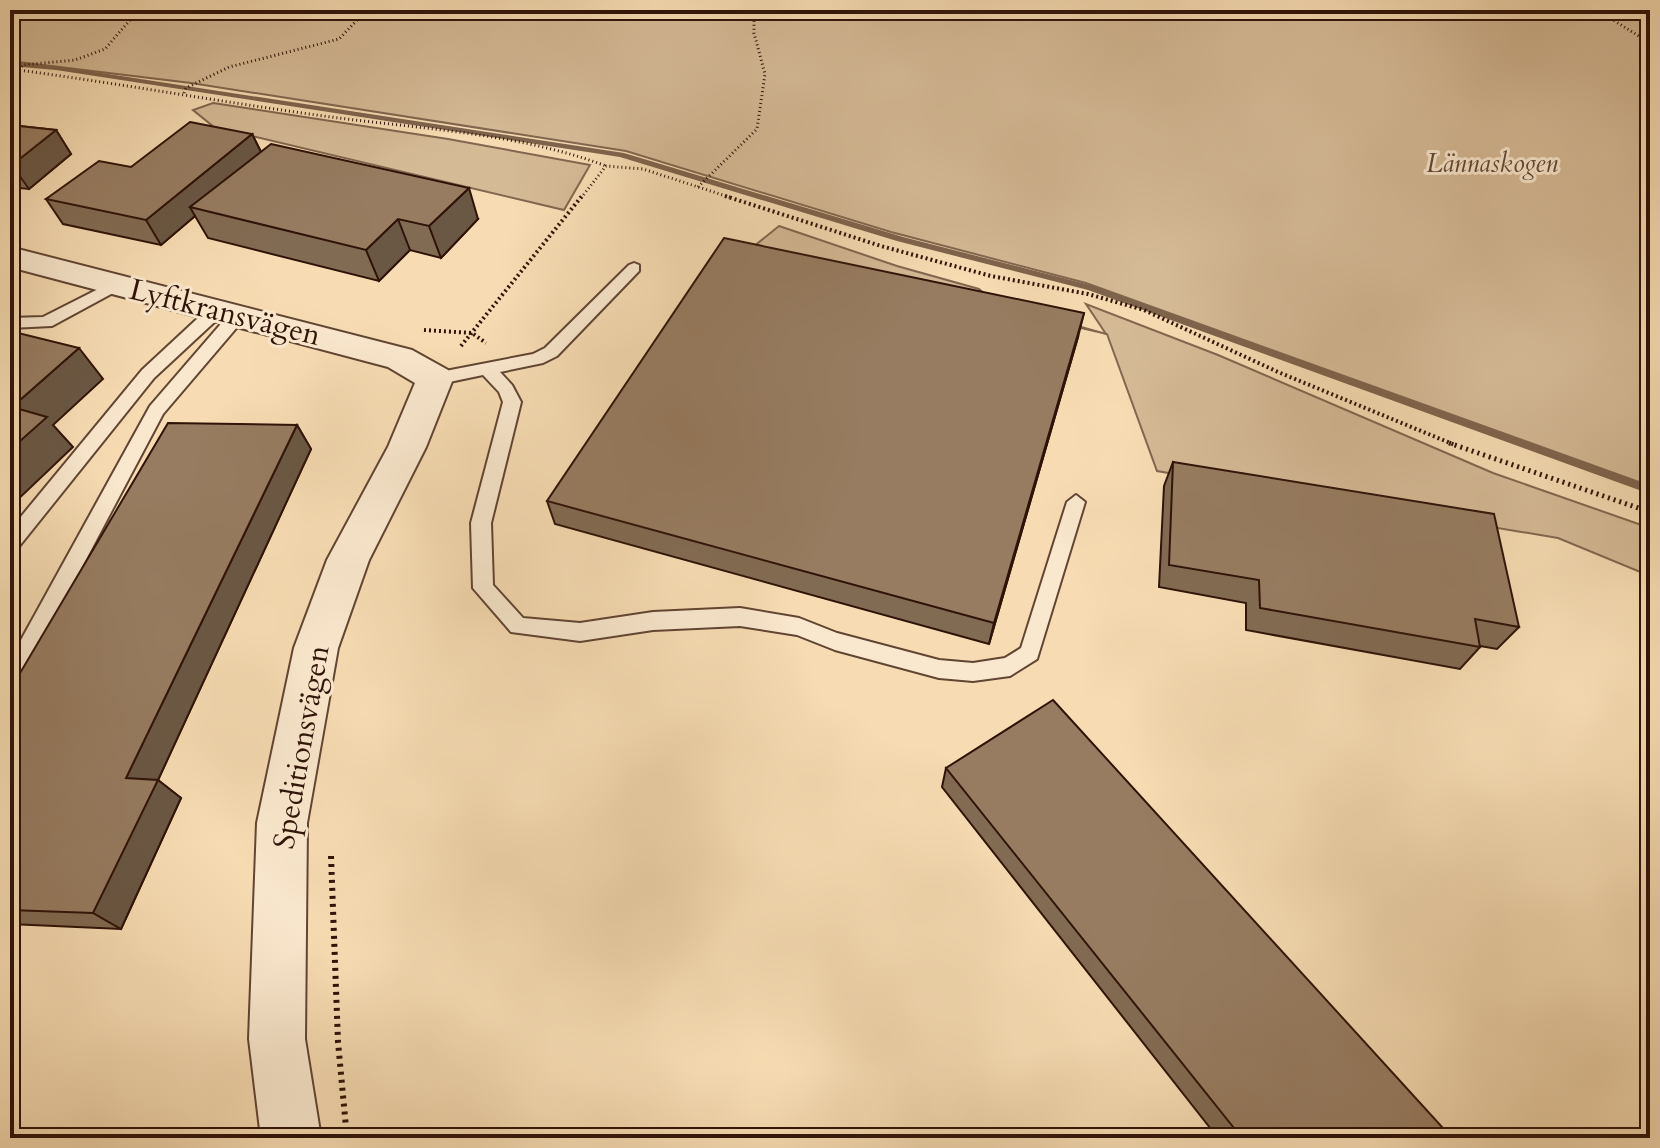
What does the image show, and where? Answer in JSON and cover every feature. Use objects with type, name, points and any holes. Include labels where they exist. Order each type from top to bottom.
[{"type":"street","name":"Lyftkransvägen","points":[[10,257],[400,358],[435,379]]},
{"type":"street","name":"Speditionsvägen","points":[[291,1138],[277,1039],[282,823],[316,648],[348,560],[407,447],[435,379]]},
{"type":"lane","points":[[435,379],[537,359],[551,352],[634,268]]},
{"type":"lane","points":[[10,323],[46,322],[118,284]]},
{"type":"lane","points":[[11,542],[148,374],[227,312]]},
{"type":"lane","points":[[10,681],[156,410],[227,312]]},
{"type":"lane","points":[[487,369],[506,389],[512,402],[481,523],[483,588],[518,626],[580,632],[653,621],[740,617],[799,627],[835,641],[939,669],[992,672],[1010,667],[1030,653],[1076,502]]},
{"type":"path","points":[[10,76],[23,65],[75,60],[105,49],[136,13],[132,10]]},
{"type":"path","points":[[184,93],[186,88],[229,67],[339,39],[359,18],[356,10]]},
{"type":"path","points":[[698,187],[757,129],[756,114],[765,95],[764,66],[750,27],[754,10]]},
{"type":"path","points":[[1597,10],[1650,43]]},
{"type":"path","points":[[18,70],[184,93],[279,110],[506,140],[569,152],[606,166],[643,169],[881,246],[991,276],[1088,294],[1144,310],[1278,372],[1431,437],[1650,512]]},
{"type":"path","points":[[435,379],[606,166]]},
{"type":"green space","name":"Lännaskogen","points":[[10,10],[1650,10],[1650,486],[1086,283],[891,232],[626,151],[191,83],[10,61]]},
{"type":"green space","points":[[213,103],[448,139],[590,165],[564,210],[214,127],[193,110]]},
{"type":"green space","points":[[779,226],[897,266],[979,289],[993,302],[1102,333],[748,251]]},
{"type":"green space","points":[[1086,304],[1218,355],[1493,473],[1650,528],[1650,576],[1558,538],[1157,471],[1106,334]]},
{"type":"building","points":[[190,122],[252,134],[146,220],[46,199],[99,161],[131,167]]},
{"type":"building","points":[[10,125],[56,130],[10,165]]},
{"type":"building","points":[[271,144],[469,188],[429,226],[398,219],[366,250],[190,207]]},
{"type":"building","points":[[724,238],[1084,313],[994,623],[547,501]]},
{"type":"building","points":[[10,331],[79,348],[12,407],[47,417],[10,450]]},
{"type":"building","points":[[168,423],[297,425],[126,778],[158,780],[93,913],[10,910],[10,690]]},
{"type":"building","points":[[1173,462],[1494,514],[1519,627],[1475,619],[1480,647],[1260,608],[1259,580],[1169,565]]},
{"type":"building","points":[[1053,700],[1442,1127],[1431,1138],[1242,1138],[946,768]]},
{"type":"waterway","points":[[1644,10],[1650,14]]},
{"type":"waterway","points":[[10,64],[56,68],[621,155],[900,239],[1091,288],[1650,490]]}]
